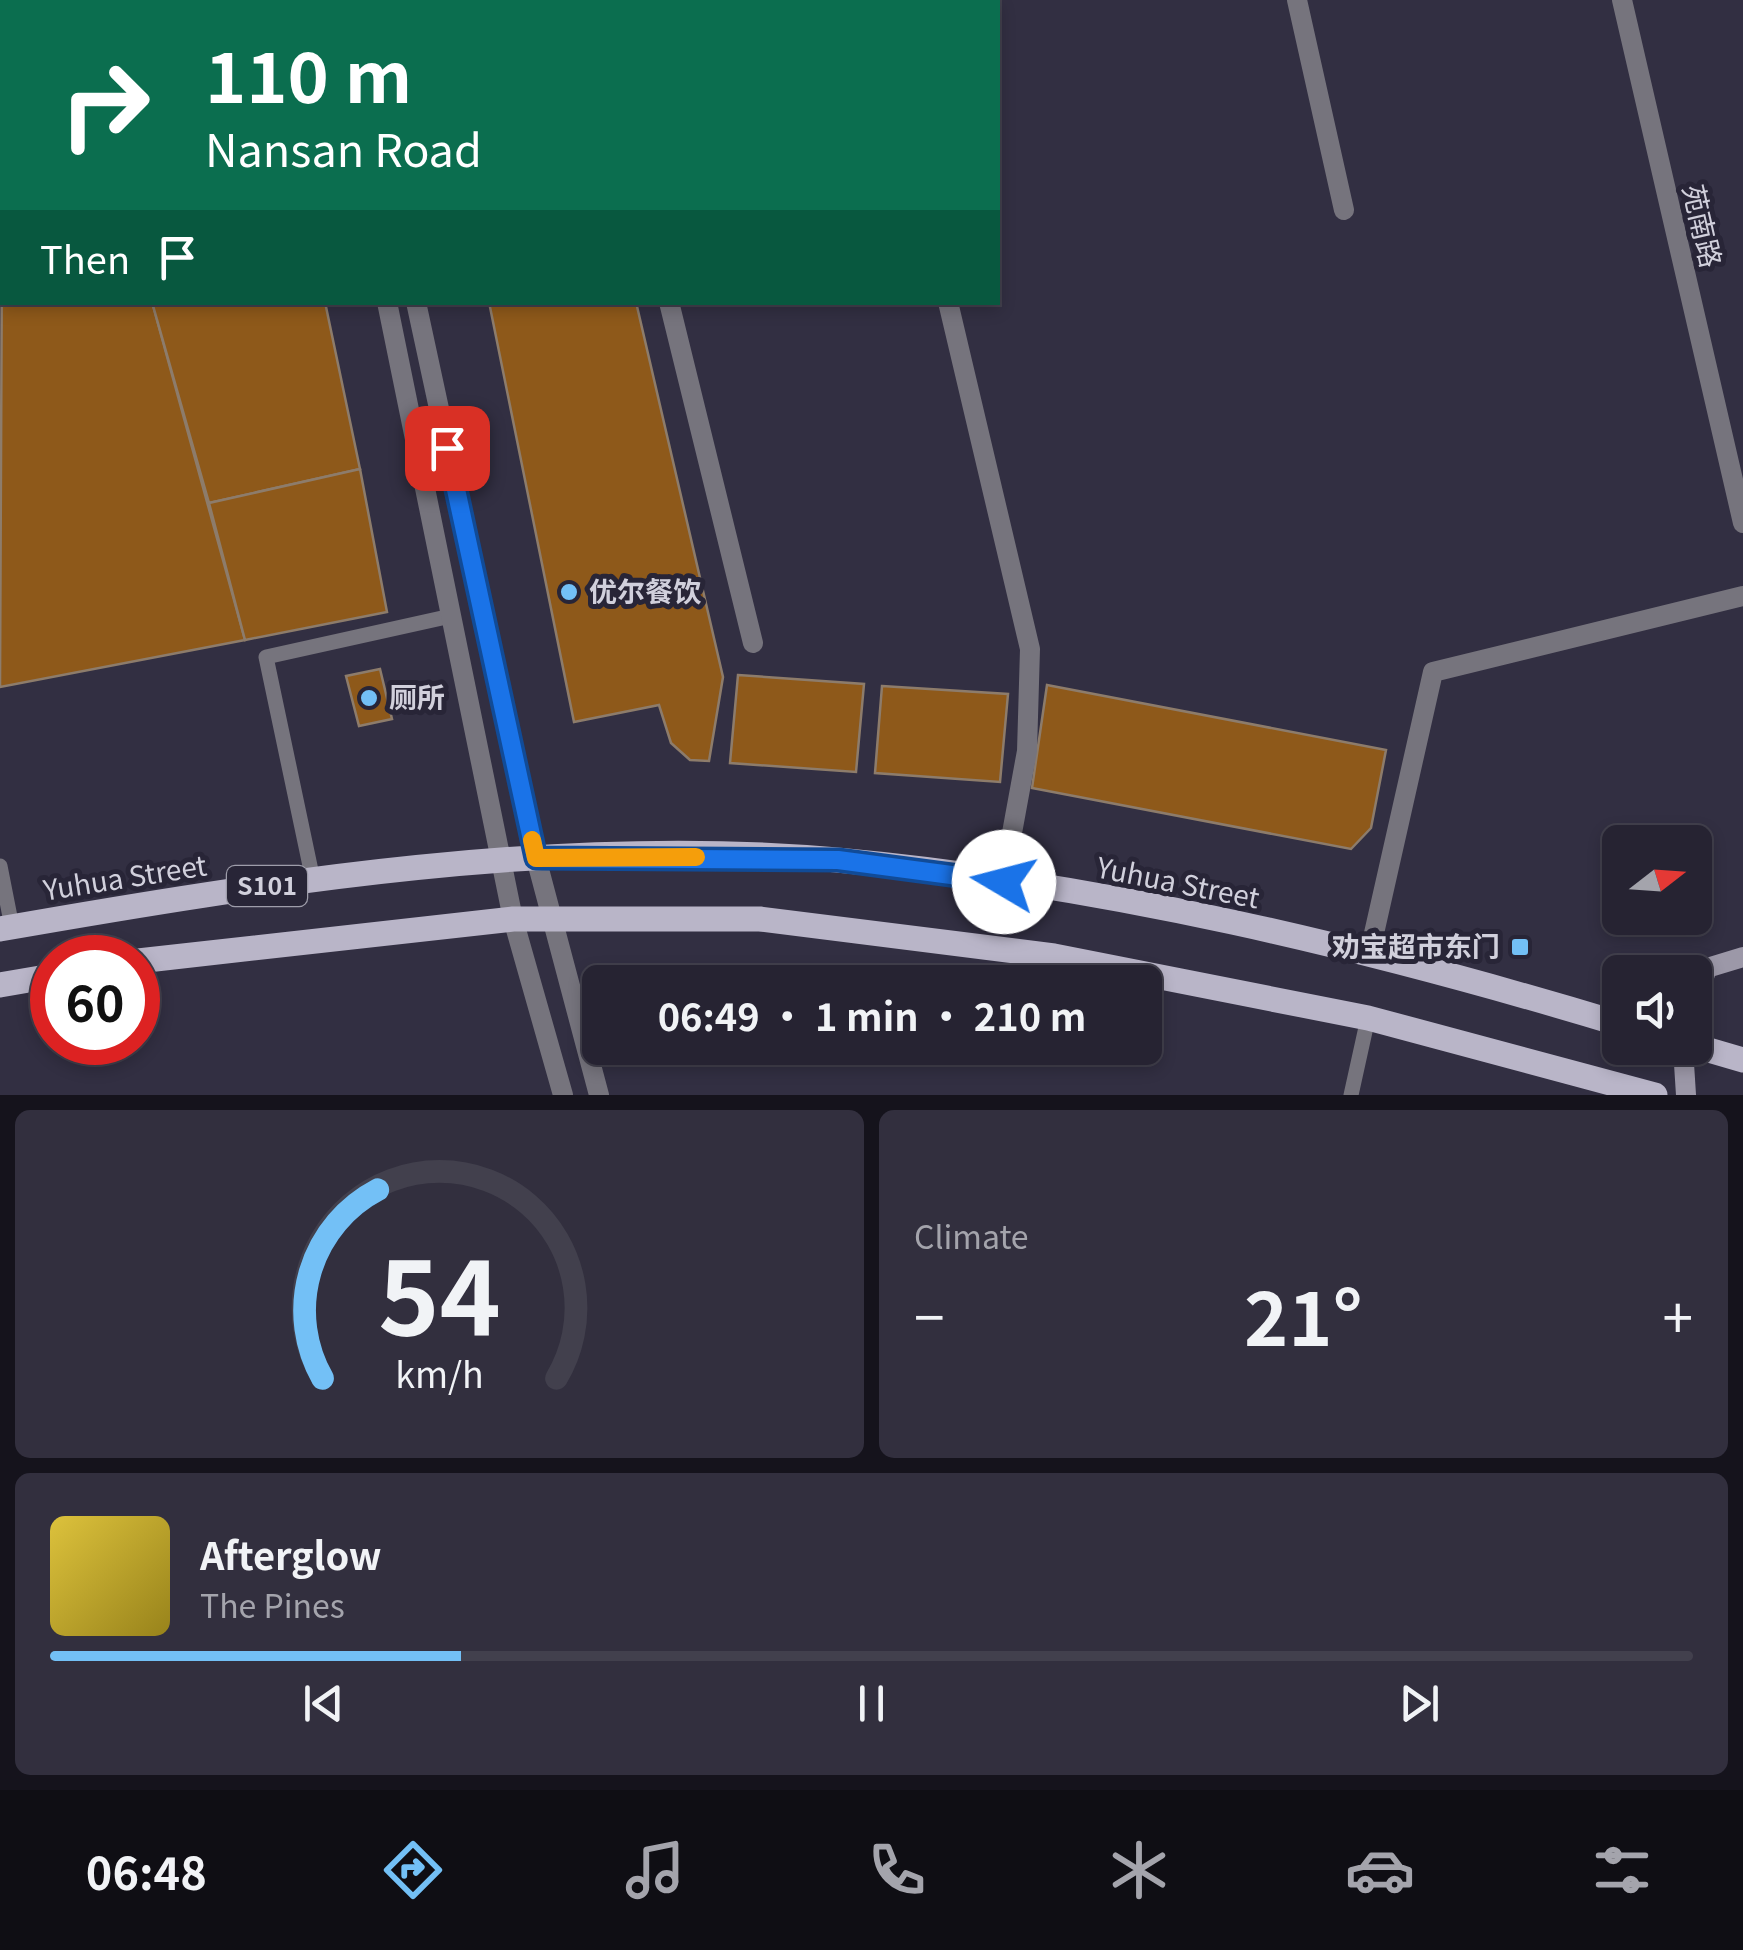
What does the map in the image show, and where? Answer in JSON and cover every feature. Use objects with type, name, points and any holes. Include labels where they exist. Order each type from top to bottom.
[{"type":"main road","name":"Yuhua Street","points":[[6,928],[312,880],[536,858],[820,859],[1004,882],[1370,950],[1602,1019]]},
{"type":"main road","name":"S101","points":[[160,959],[513,919],[760,919],[1054,956],[1368,1018],[1655,1095]]},
{"type":"main road","points":[[1712,967],[1743,958]]},
{"type":"main road","points":[[0,985],[30,980]]},
{"type":"main road","points":[[1712,1051],[1743,1060]]},
{"type":"main road","points":[[1685,1065],[1686,1095]]},
{"type":"street","points":[[1297,0],[1344,210]]},
{"type":"street","name":"苑南路","points":[[1622,0],[1743,523]]},
{"type":"street","points":[[388,305],[500,862],[563,1095]]},
{"type":"street","points":[[417,305],[536,858],[599,1095]]},
{"type":"street","points":[[670,305],[753,643]]},
{"type":"street","points":[[949,305],[1030,649],[1027,751],[1004,882]]},
{"type":"street","points":[[1370,950],[1433,672],[1743,596]]},
{"type":"lane","points":[[312,880],[266,658],[451,616]]},
{"type":"lane","points":[[0,866],[6,928]]},
{"type":"lane","points":[[1351,1095],[1368,1018]]},
{"type":"building","points":[[2,305],[153,305],[245,640],[0,687]]},
{"type":"building","points":[[153,305],[326,305],[360,469],[209,503]]},
{"type":"building","points":[[490,305],[637,305],[723,677],[709,761],[690,760],[671,743],[659,705],[574,722]]},
{"type":"building","points":[[360,469],[387,612],[245,640],[209,503]]},
{"type":"building","name":"厕所","points":[[380,669],[392,719],[359,726],[346,676]]},
{"type":"building","points":[[738,675],[864,684],[856,772],[730,763]]},
{"type":"building","points":[[1047,685],[1386,750],[1371,828],[1351,849],[1032,788]]},
{"type":"building","points":[[882,686],[1008,694],[1000,782],[875,773]]},
{"type":"slow traffic","points":[[532,840],[536,858],[696,857]]},
{"type":"place","name":"优尔餐饮","points":[[569,592]]},
{"type":"place","name":"厕所","points":[[369,698]]},
{"type":"place","name":"劝宝超市东门","points":[[1520,947]]},
{"type":"route","points":[[447,448],[536,858],[768,856],[838,860],[1004,882]]}]
